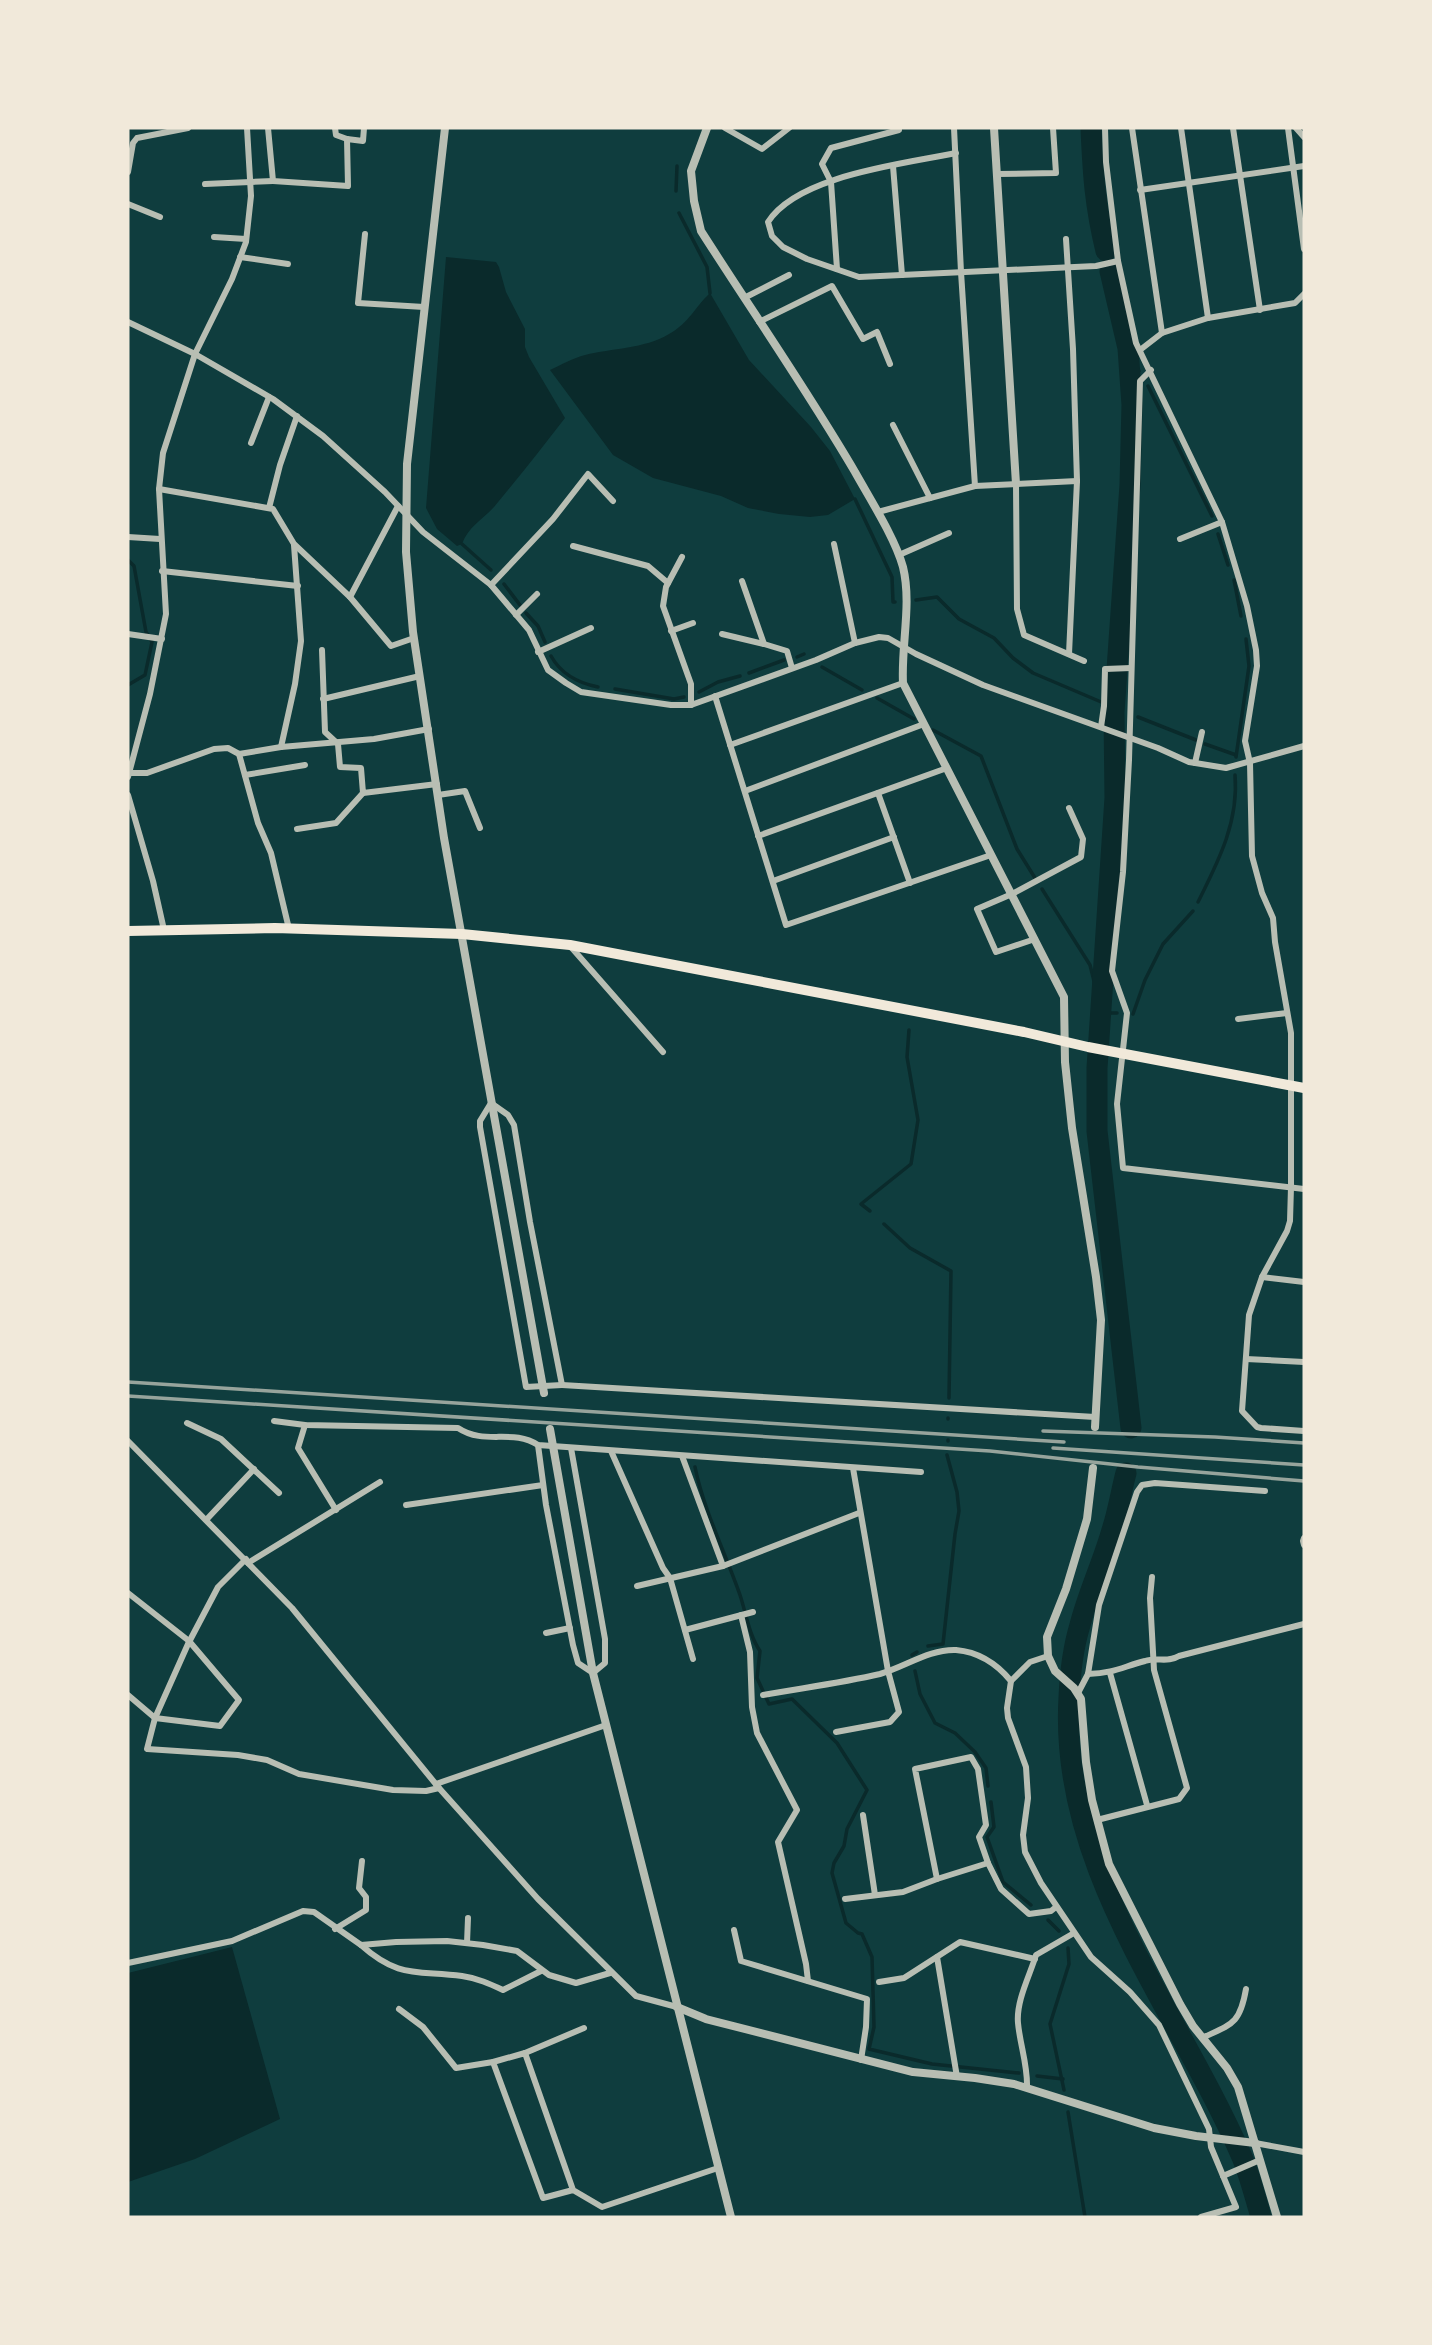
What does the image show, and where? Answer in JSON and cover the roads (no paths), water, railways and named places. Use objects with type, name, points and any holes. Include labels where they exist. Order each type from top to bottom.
[{"type":"highway","points":[[128,930],[289,929],[462,934],[570,945],[1304,1088]]},
{"type":"street","points":[[128,172],[133,143],[137,138],[188,128]]},
{"type":"street","points":[[247,128],[250,182],[246,239],[232,279],[195,354],[163,453],[159,489],[166,614],[159,638],[150,694],[129,775],[147,773],[214,748],[228,748],[239,754],[281,747],[374,739],[429,729]]},
{"type":"street","points":[[268,128],[273,181]]},
{"type":"street","points":[[335,128],[336,135],[363,141],[364,128]]},
{"type":"street","points":[[445,128],[402,509],[414,638],[444,838],[544,1393]]},
{"type":"street","points":[[707,128],[691,171],[701,231],[824,419],[878,512],[899,555],[905,580],[903,683],[1064,997],[1066,1070],[1077,1167],[1101,1320],[1095,1427]]},
{"type":"street","points":[[725,128],[762,149],[789,128]]},
{"type":"street","points":[[837,269],[831,182],[822,164],[831,148],[899,130],[898,128]]},
{"type":"street","points":[[954,128],[975,486]]},
{"type":"street","points":[[994,128],[1016,484],[1017,609],[1024,635],[1084,662]]},
{"type":"street","points":[[997,174],[1056,173],[1053,128]]},
{"type":"street","points":[[1105,128],[1106,162],[1118,261],[1136,344],[1151,370],[1222,522],[1247,606],[1256,650],[1255,677],[1245,741],[1250,763],[1253,863],[1273,918],[1292,1044],[1291,1187],[1287,1231],[1262,1277],[1249,1315],[1242,1411],[1261,1429],[1304,1431]]},
{"type":"street","points":[[1132,128],[1162,333]]},
{"type":"street","points":[[1181,128],[1208,318]]},
{"type":"street","points":[[1233,128],[1260,310]]},
{"type":"street","points":[[1288,128],[1304,249]]},
{"type":"street","points":[[1296,128],[1304,137]]},
{"type":"street","points":[[205,184],[273,181],[348,186],[347,139]]},
{"type":"street","points":[[956,153],[851,175],[798,193],[774,213],[768,222],[772,236],[783,247],[807,259],[859,276],[1096,265],[1118,261]]},
{"type":"street","points":[[893,166],[902,275]]},
{"type":"street","points":[[1140,190],[1304,166]]},
{"type":"street","points":[[128,204],[160,217]]},
{"type":"street","points":[[365,234],[358,303],[424,307]]},
{"type":"street","points":[[214,237],[246,239]]},
{"type":"street","points":[[1066,239],[1077,481],[1069,654]]},
{"type":"street","points":[[240,257],[288,264]]},
{"type":"street","points":[[744,298],[789,275]]},
{"type":"street","points":[[760,322],[832,286],[863,339],[877,332],[890,364]]},
{"type":"street","points":[[1140,350],[1162,333],[1208,318],[1295,303],[1304,294]]},
{"type":"street","points":[[128,322],[195,354],[269,397],[344,453],[423,532],[491,584],[529,630],[548,670],[580,692],[671,705],[691,705],[855,643],[872,638],[888,638],[983,685],[1195,763],[1226,768],[1304,746]]},
{"type":"street","points":[[1151,370],[1140,381],[1123,872],[1112,971],[1127,1013],[1117,1104],[1123,1168],[1304,1189]]},
{"type":"street","points":[[251,443],[269,397]]},
{"type":"street","points":[[269,508],[297,416]]},
{"type":"street","points":[[893,425],[930,498]]},
{"type":"street","points":[[491,584],[553,519],[588,474],[613,501]]},
{"type":"street","points":[[878,512],[975,486],[1077,481]]},
{"type":"street","points":[[159,489],[273,509],[294,544],[350,597],[391,646],[414,638]]},
{"type":"street","points":[[350,597],[402,509]]},
{"type":"street","points":[[1180,539],[1222,522]]},
{"type":"street","points":[[899,555],[949,533]]},
{"type":"street","points":[[128,537],[160,539]]},
{"type":"street","points":[[281,747],[301,641],[294,544]]},
{"type":"street","points":[[834,544],[855,643]]},
{"type":"street","points":[[573,546],[648,566],[668,583]]},
{"type":"street","points":[[682,557],[668,583],[663,606],[691,684],[691,705]]},
{"type":"street","points":[[162,571],[298,586]]},
{"type":"street","points":[[742,581],[764,644]]},
{"type":"street","points":[[516,615],[537,594]]},
{"type":"street","points":[[671,631],[693,623]]},
{"type":"street","points":[[538,652],[591,628]]},
{"type":"street","points":[[128,634],[159,638]]},
{"type":"street","points":[[722,634],[787,651],[792,668]]},
{"type":"street","points":[[322,650],[325,732],[337,743],[340,767],[361,768],[363,793]]},
{"type":"street","points":[[1101,727],[1106,669],[1131,668]]},
{"type":"street","points":[[323,699],[420,676]]},
{"type":"street","points":[[730,746],[903,683]]},
{"type":"street","points":[[715,696],[786,925],[992,855]]},
{"type":"street","points":[[745,791],[924,724]]},
{"type":"street","points":[[1195,763],[1202,732]]},
{"type":"street","points":[[239,754],[271,853],[289,929]]},
{"type":"street","points":[[245,775],[305,765]]},
{"type":"street","points":[[758,836],[947,768]]},
{"type":"street","points":[[297,829],[336,823],[363,793],[437,784]]},
{"type":"street","points":[[438,795],[465,790],[480,828]]},
{"type":"street","points":[[878,793],[910,883]]},
{"type":"street","points":[[128,795],[164,930]]},
{"type":"street","points":[[1035,939],[996,952],[977,909],[1012,894],[1081,857],[1083,839],[1069,808]]},
{"type":"street","points":[[254,841],[264,837]]},
{"type":"street","points":[[773,881],[894,837]]},
{"type":"street","points":[[570,945],[663,1052]]},
{"type":"street","points":[[1238,1019],[1287,1013]]},
{"type":"street","points":[[491,1103],[508,1115],[514,1125],[559,1385]]},
{"type":"street","points":[[491,1103],[480,1121],[480,1127],[526,1387],[559,1385],[1095,1417]]},
{"type":"street","points":[[1262,1277],[1304,1282]]},
{"type":"street","points":[[1246,1359],[1304,1363]]},
{"type":"street","points":[[274,1421],[305,1425],[458,1428],[470,1436],[527,1438],[539,1445],[921,1472]]},
{"type":"street","points":[[187,1423],[221,1439],[279,1493]]},
{"type":"street","points":[[305,1425],[298,1448],[336,1510]]},
{"type":"street","points":[[550,1429],[593,1673],[730,2217]]},
{"type":"street","points":[[128,1441],[292,1608],[437,1786],[502,1860],[610,1973],[636,1996],[677,2007],[706,2019],[860,2060],[912,2072],[956,2070],[1027,2088],[1132,2123],[1304,2152]]},
{"type":"street","points":[[539,1445],[544,1485],[578,1663],[593,1673]]},
{"type":"street","points":[[569,1447],[605,1639],[605,1663],[593,1673]]},
{"type":"street","points":[[611,1451],[663,1568],[670,1578],[693,1659]]},
{"type":"street","points":[[682,1456],[723,1566]]},
{"type":"street","points":[[836,1732],[890,1722],[899,1712],[888,1671],[853,1468]]},
{"type":"street","points":[[1093,1468],[1087,1519],[1066,1589],[1047,1637],[1048,1656],[1060,1675],[1078,1693],[1083,1707],[1086,1762],[1109,1864],[1180,2004],[1238,2087],[1277,2217]]},
{"type":"street","points":[[207,1519],[254,1469]]},
{"type":"street","points":[[380,1482],[247,1561],[218,1587],[189,1641],[155,1718],[146,1749],[238,1755],[267,1760],[299,1774],[393,1790],[426,1791],[606,1725]]},
{"type":"street","points":[[1078,1693],[1088,1674],[1099,1605],[1137,1492],[1142,1485],[1155,1483],[1265,1491]]},
{"type":"street","points":[[406,1505],[544,1485]]},
{"type":"street","points":[[637,1586],[723,1566],[859,1513]]},
{"type":"street","points":[[1304,1538],[1304,1545]]},
{"type":"street","points":[[1097,1820],[1147,1805],[1179,1799],[1187,1788],[1154,1670],[1150,1598],[1152,1577]]},
{"type":"street","points":[[128,1593],[189,1641],[239,1700],[220,1726],[155,1718],[128,1695]]},
{"type":"street","points":[[685,1630],[753,1612]]},
{"type":"street","points":[[742,1615],[750,1652],[752,1707],[757,1733],[797,1810],[778,1842],[808,1981]]},
{"type":"street","points":[[1088,1674],[1110,1673],[1154,1659],[1172,1660],[1232,1641],[1304,1624]]},
{"type":"street","points":[[546,1633],[570,1628]]},
{"type":"street","points":[[763,1695],[888,1671],[937,1652],[957,1650],[991,1662],[1011,1681]]},
{"type":"street","points":[[1048,1656],[1030,1662],[1011,1681],[1008,1718],[1022,1754],[1028,1786],[1023,1835],[1025,1852],[1056,1907],[1091,1957],[1130,1992],[1159,2025],[1209,2129],[1211,2147],[1236,2207],[1201,2217]]},
{"type":"street","points":[[1110,1673],[1147,1805]]},
{"type":"street","points":[[937,1879],[915,1769],[971,1757],[978,1769],[986,1825],[979,1837],[1001,1888],[1029,1914],[1051,1911],[1056,1907]]},
{"type":"street","points":[[863,1815],[875,1895]]},
{"type":"street","points":[[335,1928],[366,1910],[366,1896],[359,1888],[362,1861]]},
{"type":"street","points":[[845,1899],[903,1892],[988,1863]]},
{"type":"street","points":[[128,1963],[232,1941],[303,1911],[314,1912],[390,1967],[463,1976],[503,1990],[541,1971]]},
{"type":"street","points":[[467,1943],[468,1918]]},
{"type":"street","points":[[734,1930],[741,1961],[867,1999],[866,2027],[860,2060]]},
{"type":"street","points":[[1027,2088],[1028,2075],[1018,2021],[1019,2008],[1036,1955],[1073,1933]]},
{"type":"street","points":[[361,1945],[396,1942],[467,1943],[517,1951],[541,1971],[576,1983],[610,1973]]},
{"type":"street","points":[[879,1982],[904,1978],[960,1942],[1035,1959]]},
{"type":"street","points":[[937,1957],[956,2070]]},
{"type":"street","points":[[1202,2038],[1234,2024],[1246,1989]]},
{"type":"street","points":[[399,2009],[422,2027],[456,2068],[525,2053],[584,2028]]},
{"type":"street","points":[[525,2053],[573,2190],[602,2207],[718,2168]]},
{"type":"street","points":[[493,2062],[542,2198],[573,2190]]},
{"type":"street","points":[[1223,2176],[1260,2161]]},
{"type":"water","points":[[446,257],[496,262],[506,292],[525,329],[525,347],[529,357],[565,418],[494,507],[472,528],[462,544],[457,546],[437,529],[426,508]]},
{"type":"water","points":[[710,293],[749,360],[830,451],[855,499],[828,515],[810,517],[779,514],[748,508],[721,496],[653,478],[613,455],[550,370],[585,355],[659,339],[682,325]]},
{"type":"water","points":[[232,1947],[280,2119],[195,2159],[128,2182],[128,1973]]},
{"type":"waterway","points":[[1091,128],[1095,190],[1106,251]]},
{"type":"waterway","points":[[676,191],[677,166]]},
{"type":"waterway","points":[[679,213],[707,267],[710,293]]},
{"type":"waterway","points":[[1110,271],[1128,348],[1132,405],[1130,485],[1114,712],[1115,798],[1097,1068],[1097,1131],[1131,1428]]},
{"type":"waterway","points":[[1132,357],[1139,371]]},
{"type":"waterway","points":[[1148,386],[1212,516]]},
{"type":"waterway","points":[[855,499],[892,577],[895,602]]},
{"type":"waterway","points":[[1218,534],[1228,565]]},
{"type":"waterway","points":[[462,544],[491,570]]},
{"type":"waterway","points":[[128,560],[134,566],[146,632],[152,642],[145,675],[128,685]]},
{"type":"waterway","points":[[1234,580],[1241,616]]},
{"type":"waterway","points":[[504,584],[520,605]]},
{"type":"waterway","points":[[916,600],[937,597],[959,619],[994,638],[1013,658],[1033,673],[1120,710]]},
{"type":"waterway","points":[[526,613],[538,626],[545,642]]},
{"type":"waterway","points":[[1236,757],[1249,666],[1246,639]]},
{"type":"waterway","points":[[797,657],[804,654]]},
{"type":"waterway","points":[[551,656],[571,677],[598,687]]},
{"type":"waterway","points":[[749,673],[784,660]]},
{"type":"waterway","points":[[822,667],[862,690]]},
{"type":"waterway","points":[[699,692],[718,682],[740,676]]},
{"type":"waterway","points":[[615,689],[674,699],[684,697]]},
{"type":"waterway","points":[[877,698],[914,719]]},
{"type":"waterway","points":[[1138,717],[1196,740]]},
{"type":"waterway","points":[[933,730],[981,756],[1017,849],[1035,878]]},
{"type":"waterway","points":[[1205,744],[1236,755]]},
{"type":"waterway","points":[[1198,902],[1226,841],[1234,809],[1235,775]]},
{"type":"waterway","points":[[1042,889],[1090,965],[1101,1009]]},
{"type":"waterway","points":[[1133,1014],[1145,980],[1163,944],[1193,911]]},
{"type":"waterway","points":[[1101,1013],[1117,1013]]},
{"type":"waterway","points":[[870,1211],[861,1204],[911,1164],[918,1120],[907,1057],[909,1030]]},
{"type":"waterway","points":[[884,1224],[910,1248],[951,1271],[949,1398]]},
{"type":"waterway","points":[[928,1646],[943,1644],[959,1511],[947,1455]]},
{"type":"waterway","points":[[695,1467],[709,1515],[740,1595],[750,1631],[760,1651],[757,1678],[769,1704],[792,1699],[837,1743],[867,1790],[847,1829],[844,1846],[834,1863],[832,1873],[846,1923],[862,1934],[872,1957],[874,2027],[869,2049],[932,2064],[1019,2073]]},
{"type":"waterway","points":[[1126,1473],[1114,1523],[1083,1613],[1074,1652],[1069,1698],[1071,1761],[1083,1821],[1102,1879],[1127,1936],[1242,2157],[1261,2217]]},
{"type":"waterway","points":[[912,1655],[917,1652]]},
{"type":"waterway","points":[[915,1671],[920,1694],[935,1723],[955,1733],[975,1752],[986,1768],[988,1786]]},
{"type":"waterway","points":[[991,1802],[994,1827],[987,1837],[1003,1882],[1031,1905]]},
{"type":"waterway","points":[[1048,1920],[1059,1931]]},
{"type":"waterway","points":[[1064,2090],[1050,2024],[1069,1964],[1068,1948]]},
{"type":"waterway","points":[[1037,2076],[1063,2079]]},
{"type":"waterway","points":[[1068,2112],[1085,2217]]},
{"type":"railway","points":[[128,1382],[1064,1442]]},
{"type":"railway","points":[[128,1396],[990,1451],[1304,1481]]},
{"type":"railway","points":[[1043,1431],[1304,1443]]},
{"type":"railway","points":[[1053,1448],[1304,1465]]}]
